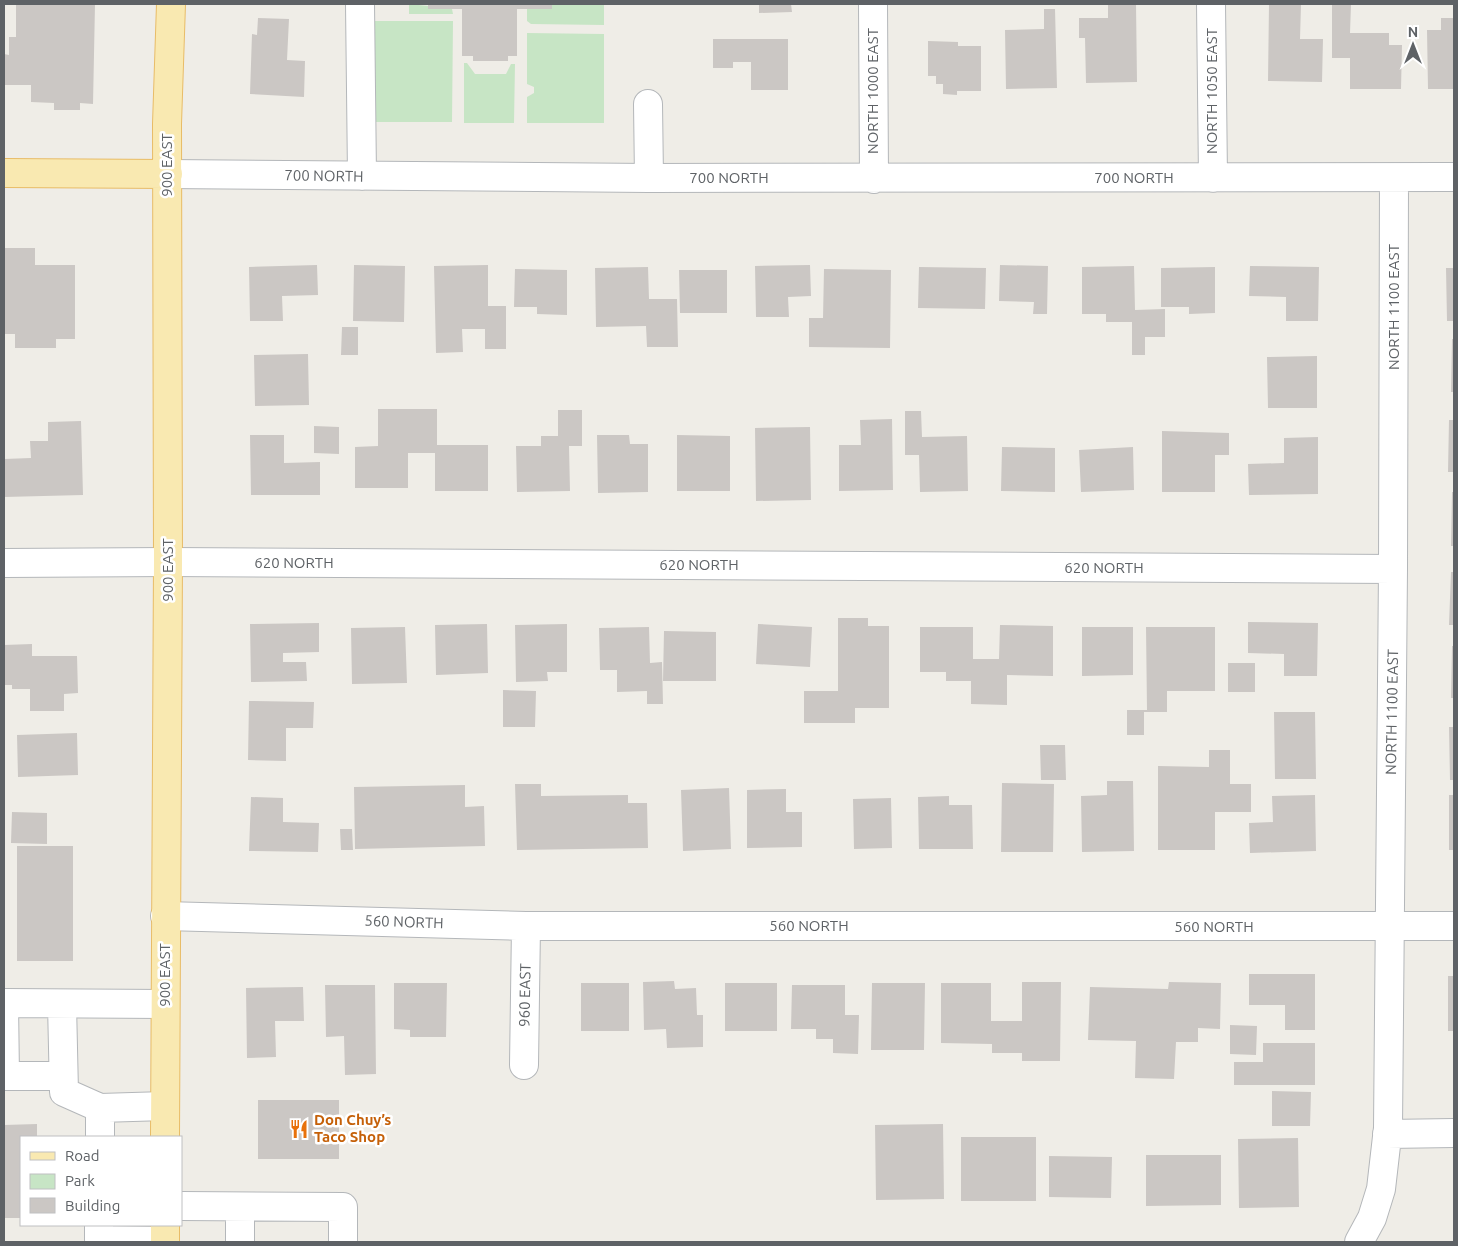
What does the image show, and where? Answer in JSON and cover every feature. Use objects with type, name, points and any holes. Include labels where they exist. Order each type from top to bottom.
[{"type":"main road","name":"900 EAST","points":[[165,1136],[168,174],[171,4]]},
{"type":"main road","name":"700 NORTH","points":[[4,173],[168,174]]},
{"type":"street","points":[[360,4],[362,176]]},
{"type":"street","name":"NORTH 1000 EAST","points":[[873,4],[874,178]]},
{"type":"street","name":"NORTH 1050 EAST","points":[[1211,4],[1213,178]]},
{"type":"street","points":[[648,104],[649,178]]},
{"type":"street","name":"700 NORTH","points":[[168,174],[649,178],[1454,177]]},
{"type":"street","name":"NORTH 1100 EAST","points":[[1359,1242],[1372,1218],[1381,1189],[1387,1134],[1394,569],[1394,178]]},
{"type":"street","name":"620 NORTH","points":[[4,563],[168,562],[1394,569]]},
{"type":"street","name":"560 NORTH","points":[[165,916],[526,926],[1454,926]]},
{"type":"street","name":"960 EAST","points":[[524,1065],[526,926]]},
{"type":"street","points":[[63,1076],[5,1076],[4,1003],[165,1004]]},
{"type":"street","points":[[62,1004],[64,1092],[100,1108],[165,1106]]},
{"type":"street","points":[[100,1108],[100,1136]]},
{"type":"street","points":[[1387,1134],[1454,1133]]},
{"type":"street","points":[[182,1206],[343,1207],[343,1242]]},
{"type":"street","points":[[240,1207],[240,1242]]},
{"type":"street","points":[[99,1226],[99,1240],[165,1236]]},
{"type":"green space","points":[[409,4],[428,6],[428,9],[452,9],[453,14],[409,14]]},
{"type":"green space","points":[[604,4],[604,25],[531,24],[527,21],[527,9],[552,5]]},
{"type":"green space","points":[[373,21],[453,21],[452,122],[373,122]]},
{"type":"green space","points":[[527,33],[604,34],[604,123],[527,123],[527,97],[534,93],[534,87],[527,84]]},
{"type":"green space","points":[[464,63],[467,63],[475,74],[506,74],[511,64],[515,64],[514,123],[464,123]]},
{"type":"building","points":[[16,4],[95,4],[93,104],[80,103],[80,110],[54,110],[54,103],[31,102],[31,85],[4,85],[4,54],[9,55],[9,37],[16,37]]},
{"type":"building","points":[[428,4],[552,4],[552,9],[517,9],[517,56],[508,56],[508,61],[473,61],[473,56],[462,56],[462,9],[428,9]]},
{"type":"building","points":[[759,4],[791,4],[792,12],[759,13]]},
{"type":"building","points":[[1108,4],[1136,4],[1137,82],[1086,83],[1085,38],[1079,38],[1079,18],[1108,18]]},
{"type":"building","points":[[1269,4],[1301,4],[1300,39],[1323,39],[1322,82],[1268,81]]},
{"type":"building","points":[[1332,4],[1351,4],[1350,33],[1389,33],[1389,45],[1402,45],[1401,89],[1350,89],[1350,58],[1332,58]]},
{"type":"building","points":[[1044,9],[1055,9],[1057,88],[1006,89],[1005,30],[1044,29]]},
{"type":"building","points":[[258,18],[289,19],[287,60],[305,61],[304,97],[250,94],[252,34],[257,35]]},
{"type":"building","points":[[1441,18],[1454,18],[1454,89],[1428,89],[1427,30],[1441,30]]},
{"type":"building","points":[[713,39],[788,39],[788,90],[751,90],[751,62],[733,62],[733,68],[713,68]]},
{"type":"building","points":[[928,41],[958,42],[958,46],[981,46],[981,91],[957,91],[957,95],[943,94],[943,84],[936,84],[936,76],[928,76]]},
{"type":"building","points":[[4,248],[35,248],[35,265],[75,265],[75,339],[56,339],[56,348],[15,348],[15,334],[4,334]]},
{"type":"building","points":[[317,265],[318,295],[282,296],[283,321],[250,321],[249,267]]},
{"type":"building","points":[[354,265],[405,266],[404,322],[353,321]]},
{"type":"building","points":[[488,265],[488,306],[506,306],[506,349],[485,349],[485,329],[462,329],[463,352],[436,353],[434,266]]},
{"type":"building","points":[[810,265],[811,296],[788,297],[789,317],[756,317],[755,266]]},
{"type":"building","points":[[1000,265],[1048,266],[1047,314],[1033,314],[1034,302],[999,301]]},
{"type":"building","points":[[1134,266],[1135,310],[1165,309],[1165,337],[1145,337],[1145,355],[1132,355],[1132,322],[1106,322],[1106,314],[1082,314],[1082,267]]},
{"type":"building","points":[[1250,266],[1319,267],[1318,321],[1286,321],[1286,297],[1249,296]]},
{"type":"building","points":[[648,267],[649,299],[677,299],[678,347],[647,347],[646,326],[596,327],[595,268]]},
{"type":"building","points":[[919,267],[986,268],[985,309],[918,308]]},
{"type":"building","points":[[1215,267],[1215,313],[1189,314],[1189,307],[1161,307],[1161,268]]},
{"type":"building","points":[[1446,268],[1454,268],[1454,321],[1447,321]]},
{"type":"building","points":[[515,269],[567,270],[567,315],[537,314],[537,307],[514,307]]},
{"type":"building","points":[[824,269],[891,270],[890,348],[809,347],[809,318],[823,318]]},
{"type":"building","points":[[679,270],[727,270],[727,313],[680,313]]},
{"type":"building","points":[[342,327],[358,327],[358,355],[341,355]]},
{"type":"building","points":[[1452,339],[1454,339],[1454,392],[1451,392]]},
{"type":"building","points":[[308,354],[309,405],[255,406],[254,355]]},
{"type":"building","points":[[1317,356],[1317,408],[1268,408],[1267,357]]},
{"type":"building","points":[[378,409],[437,409],[437,445],[488,445],[488,491],[435,491],[435,453],[408,453],[408,488],[355,488],[355,447],[378,446]]},
{"type":"building","points":[[558,410],[582,410],[582,446],[569,446],[570,491],[517,492],[516,446],[541,446],[541,436],[558,436]]},
{"type":"building","points":[[905,411],[921,411],[922,437],[967,436],[968,491],[920,492],[919,455],[905,455]]},
{"type":"building","points":[[892,419],[893,490],[839,491],[839,445],[861,445],[860,420]]},
{"type":"building","points":[[1449,420],[1454,420],[1454,472],[1448,472]]},
{"type":"building","points":[[81,421],[83,495],[4,497],[4,459],[31,458],[30,441],[48,441],[48,422]]},
{"type":"building","points":[[314,426],[339,427],[339,454],[314,453]]},
{"type":"building","points":[[810,427],[811,500],[756,501],[755,428]]},
{"type":"building","points":[[1162,431],[1229,433],[1229,455],[1215,455],[1215,492],[1162,492]]},
{"type":"building","points":[[250,435],[284,435],[284,463],[320,462],[320,495],[251,495]]},
{"type":"building","points":[[597,435],[629,435],[630,444],[648,444],[648,492],[598,493]]},
{"type":"building","points":[[677,435],[730,436],[730,491],[677,491]]},
{"type":"building","points":[[1318,437],[1318,494],[1249,495],[1248,464],[1284,463],[1284,438]]},
{"type":"building","points":[[1002,447],[1055,448],[1055,492],[1001,491]]},
{"type":"building","points":[[1133,447],[1134,490],[1081,492],[1079,450]]},
{"type":"building","points":[[1452,492],[1454,492],[1454,546],[1451,546]]},
{"type":"building","points":[[1451,572],[1454,572],[1454,625],[1449,625]]},
{"type":"building","points":[[838,618],[868,618],[868,626],[889,626],[889,708],[855,708],[855,723],[804,723],[804,691],[838,691]]},
{"type":"building","points":[[1248,622],[1318,623],[1317,676],[1284,676],[1284,654],[1248,653]]},
{"type":"building","points":[[319,623],[319,652],[283,653],[283,662],[306,662],[307,681],[251,682],[250,624]]},
{"type":"building","points":[[487,624],[488,673],[436,675],[435,625]]},
{"type":"building","points":[[567,624],[567,672],[547,672],[548,681],[516,682],[515,625]]},
{"type":"building","points":[[758,624],[812,627],[810,667],[756,664]]},
{"type":"building","points":[[1000,625],[1053,626],[1053,676],[1007,675],[1007,705],[971,704],[971,681],[946,681],[946,672],[920,672],[920,627],[973,627],[973,659],[999,659]]},
{"type":"building","points":[[405,627],[407,683],[352,684],[351,628]]},
{"type":"building","points":[[649,627],[650,663],[662,662],[663,704],[647,704],[647,691],[617,692],[617,670],[600,670],[599,628]]},
{"type":"building","points":[[1082,627],[1133,627],[1133,675],[1082,676]]},
{"type":"building","points":[[1146,627],[1215,627],[1215,691],[1167,691],[1167,712],[1144,712],[1144,735],[1127,735],[1127,710],[1147,710]]},
{"type":"building","points":[[664,631],[716,632],[716,681],[663,681]]},
{"type":"building","points":[[32,644],[32,656],[77,656],[78,693],[64,694],[64,711],[30,711],[30,689],[12,689],[12,685],[4,685],[4,645]]},
{"type":"building","points":[[1452,646],[1454,646],[1454,698],[1451,698]]},
{"type":"building","points":[[1228,663],[1255,663],[1255,692],[1228,692]]},
{"type":"building","points":[[503,690],[536,691],[535,727],[503,727]]},
{"type":"building","points":[[249,701],[314,702],[313,728],[286,728],[286,761],[248,760]]},
{"type":"building","points":[[1274,712],[1315,712],[1316,779],[1275,779]]},
{"type":"building","points":[[1449,727],[1454,727],[1454,780],[1450,780]]},
{"type":"building","points":[[77,733],[78,775],[18,777],[17,735]]},
{"type":"building","points":[[1040,745],[1065,745],[1066,780],[1041,780]]},
{"type":"building","points":[[1209,750],[1230,750],[1230,784],[1251,784],[1251,812],[1215,812],[1215,850],[1158,850],[1158,766],[1209,767]]},
{"type":"building","points":[[1107,781],[1133,781],[1134,851],[1082,852],[1081,796],[1107,795]]},
{"type":"building","points":[[1002,783],[1054,784],[1053,852],[1001,852]]},
{"type":"building","points":[[515,784],[541,784],[541,796],[628,795],[628,803],[647,803],[648,848],[517,850]]},
{"type":"building","points":[[465,785],[465,807],[484,806],[485,846],[355,849],[354,787]]},
{"type":"building","points":[[729,788],[731,849],[683,851],[681,790]]},
{"type":"building","points":[[786,789],[786,812],[802,812],[802,847],[747,848],[747,790]]},
{"type":"building","points":[[1315,795],[1316,851],[1250,853],[1249,823],[1273,822],[1272,796]]},
{"type":"building","points":[[1449,795],[1454,795],[1454,850],[1449,850]]},
{"type":"building","points":[[949,796],[949,805],[972,805],[973,849],[919,849],[918,797]]},
{"type":"building","points":[[251,797],[283,798],[283,822],[319,823],[318,852],[249,851]]},
{"type":"building","points":[[891,798],[892,848],[854,849],[853,799]]},
{"type":"building","points":[[12,812],[47,813],[47,844],[11,843]]},
{"type":"building","points":[[340,829],[352,829],[353,850],[341,850]]},
{"type":"building","points":[[17,846],[73,846],[73,961],[17,961]]},
{"type":"building","points":[[1249,974],[1315,974],[1315,1030],[1285,1030],[1285,1005],[1249,1005]]},
{"type":"building","points":[[1448,976],[1454,976],[1454,1031],[1448,1031]]},
{"type":"building","points":[[674,981],[675,989],[696,988],[697,1015],[703,1015],[703,1047],[667,1048],[666,1029],[644,1030],[643,982]]},
{"type":"building","points":[[1022,982],[1061,982],[1060,1061],[1022,1061],[1022,1053],[992,1053],[992,1044],[941,1043],[941,983],[991,983],[991,1021],[1022,1021]]},
{"type":"building","points":[[1169,982],[1221,983],[1220,1029],[1198,1028],[1198,1042],[1176,1042],[1174,1079],[1135,1078],[1136,1041],[1088,1040],[1090,987],[1168,989]]},
{"type":"building","points":[[394,983],[447,983],[446,1037],[410,1037],[410,1030],[394,1029]]},
{"type":"building","points":[[581,983],[629,983],[629,1031],[581,1031]]},
{"type":"building","points":[[725,983],[777,983],[777,1031],[725,1031]]},
{"type":"building","points":[[872,983],[925,983],[924,1050],[871,1050]]},
{"type":"building","points":[[325,985],[375,985],[376,1074],[345,1075],[344,1036],[326,1037]]},
{"type":"building","points":[[792,985],[845,985],[845,1015],[859,1015],[858,1054],[833,1053],[833,1039],[816,1039],[816,1029],[791,1029]]},
{"type":"building","points":[[303,987],[304,1021],[275,1021],[276,1057],[247,1058],[246,988]]},
{"type":"building","points":[[1230,1025],[1257,1026],[1256,1055],[1230,1054]]},
{"type":"building","points":[[1263,1043],[1315,1043],[1315,1085],[1234,1085],[1234,1062],[1263,1062]]},
{"type":"building","points":[[1272,1091],[1311,1092],[1310,1126],[1272,1126]]},
{"type":"building","name":"Don Chuy’s Taco Shop","points":[[258,1100],[339,1100],[339,1159],[258,1159]]},
{"type":"building","points":[[37,1124],[37,1136],[20,1136],[20,1218],[4,1218],[4,1125]]},
{"type":"building","points":[[943,1124],[944,1199],[876,1200],[875,1125]]},
{"type":"building","points":[[961,1137],[1036,1137],[1036,1201],[961,1201]]},
{"type":"building","points":[[1298,1138],[1299,1207],[1239,1208],[1238,1139]]},
{"type":"building","points":[[1146,1155],[1221,1155],[1221,1205],[1146,1206]]},
{"type":"building","points":[[1049,1156],[1112,1157],[1111,1198],[1049,1197]]},
{"type":"place","name":"Don Chuy’s Taco Shop","points":[[299,1129]]}]
